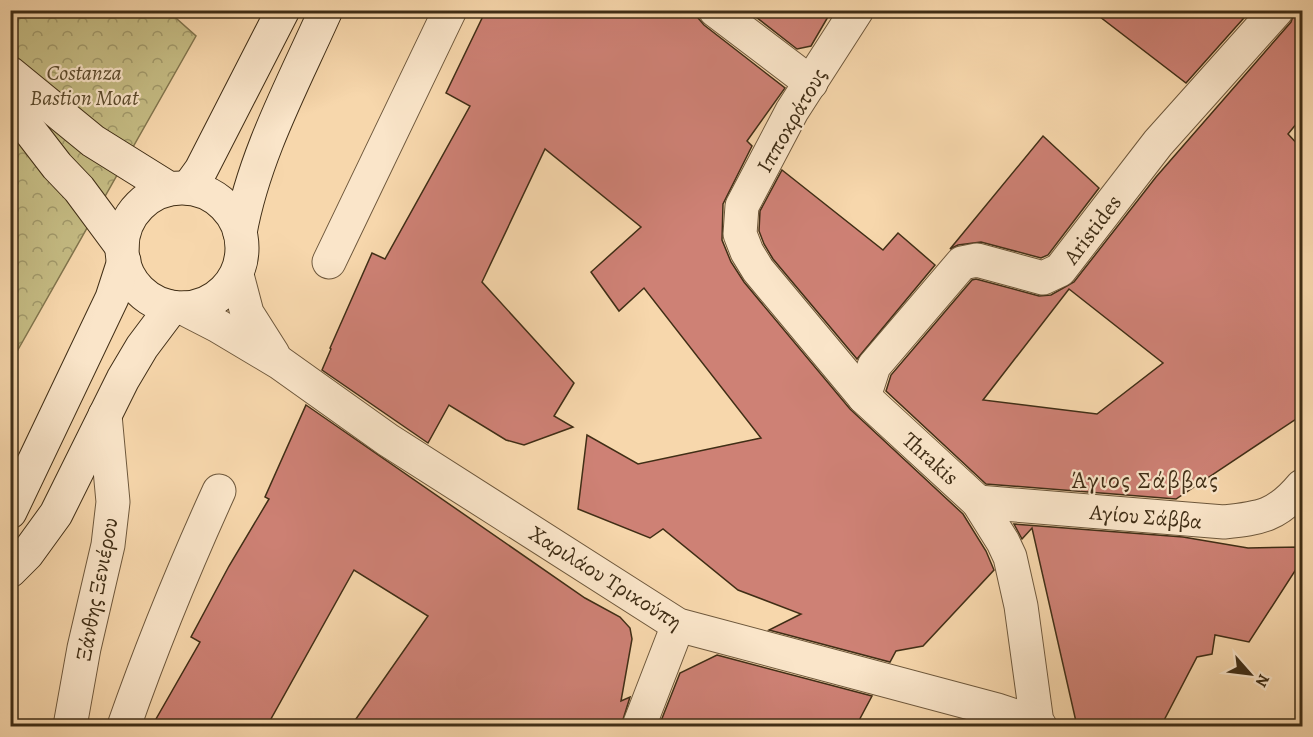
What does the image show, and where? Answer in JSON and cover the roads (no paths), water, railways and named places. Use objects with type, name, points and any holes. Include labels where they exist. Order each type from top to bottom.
[{"type":"street","points":[[179,189],[201,170],[283,10]]},
{"type":"street","points":[[240,233],[245,206],[269,140],[326,10]]},
{"type":"street","points":[[329,262],[450,10]]},
{"type":"street","points":[[715,10],[811,83]]},
{"type":"street","name":"Ιπποκράτους","points":[[740,234],[742,206],[792,111],[856,10]]},
{"type":"street","name":"Aristides","points":[[864,397],[874,366],[962,263],[976,260],[1043,278],[1060,270],[1158,143],[1277,10]]},
{"type":"street","points":[[10,73],[93,141],[179,189]]},
{"type":"street","points":[[10,105],[57,166],[92,204],[123,254],[135,286],[147,297],[178,308],[204,305],[229,286],[237,274],[243,247],[236,220],[228,208],[205,192],[179,189],[154,195],[135,211],[124,234],[123,254],[112,298],[10,513]]},
{"type":"street","name":"Thrakis","points":[[740,234],[758,270],[864,397],[978,502],[1010,557],[1021,606],[1037,725]]},
{"type":"street","name":"Χαριλάου Τρικούπη","points":[[237,274],[247,313],[258,333],[280,363]]},
{"type":"street","points":[[10,571],[27,554],[56,514],[123,379],[142,347],[178,308]]},
{"type":"street","name":"Χαριλάου Τρικούπη","points":[[178,308],[227,331],[280,363],[388,440],[678,626],[997,710],[1037,725]]},
{"type":"street","name":"Ξάνθης Ξενιέρου","points":[[70,726],[84,648],[108,544],[112,512],[105,416]]},
{"type":"street","name":"Αγίου Σάββα","points":[[978,502],[1224,522],[1258,519],[1275,511],[1302,486]]},
{"type":"street","points":[[124,726],[161,624],[219,491]]},
{"type":"street","points":[[639,726],[678,626]]},
{"type":"district","name":"Άγιος Σάββας","points":[[1145,480]]},
{"type":"park label","name":"Costanza Bastion Moat","points":[[84,84]]}]
